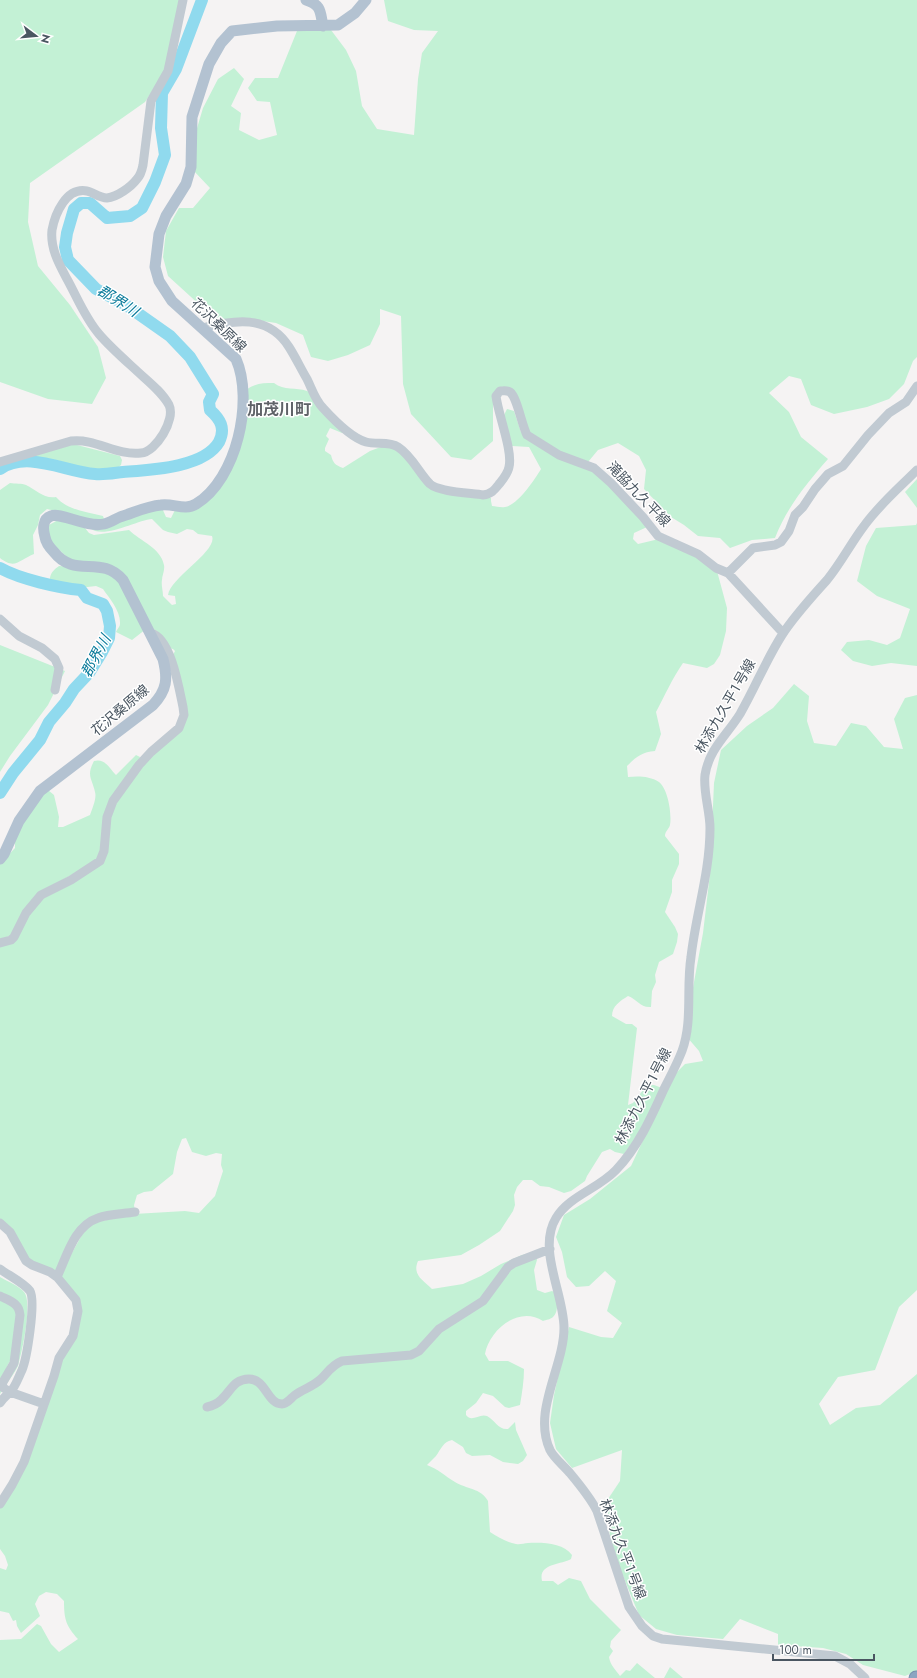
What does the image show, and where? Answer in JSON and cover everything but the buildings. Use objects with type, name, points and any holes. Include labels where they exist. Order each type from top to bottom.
[{"type":"main road","points":[[306,0],[314,3],[320,8],[323,26],[338,25],[345,22],[356,13],[366,0]]},
{"type":"main road","name":"花沢桑原線","points":[[0,859],[4,854],[19,821],[40,791],[94,751],[122,727],[142,714],[160,697],[166,682],[166,672],[163,659],[127,587],[117,573],[105,567],[71,566],[63,562],[48,545],[44,536],[43,525],[46,519],[50,516],[56,515],[88,525],[104,524],[144,509],[161,505],[186,508],[195,504],[206,496],[219,482],[229,466],[237,442],[243,383],[241,371],[236,359],[172,301],[159,281],[155,267],[159,234],[166,216],[186,184],[191,167],[192,117],[209,64],[221,43],[232,31],[277,26],[323,26]]},
{"type":"street","points":[[0,462],[71,441],[81,440],[93,442],[118,451],[142,453],[149,451],[155,445],[169,423],[171,414],[170,406],[164,398],[99,334],[83,309],[58,263],[52,241],[52,230],[58,212],[69,195],[76,191],[85,190],[107,198],[122,192],[137,180],[140,175],[143,166],[151,101],[168,71],[183,0]]},
{"type":"street","name":"滝脇九久平線","points":[[202,328],[236,321],[268,327],[278,334],[289,346],[322,408],[355,437],[366,442],[392,444],[399,448],[419,468],[430,484],[436,488],[483,495],[493,492],[506,475],[510,466],[510,455],[496,396],[500,392],[506,391],[511,393],[527,435],[544,447],[594,468],[611,483],[643,517],[658,536],[698,554],[716,568],[728,573],[783,633]]},
{"type":"street","points":[[728,573],[753,548],[775,545],[781,542],[789,531],[795,515],[803,508],[828,474],[843,466],[868,435],[889,413],[906,402],[917,386]]},
{"type":"street","name":"林添九久平１号線","points":[[865,1678],[850,1664],[835,1656],[662,1639],[652,1636],[636,1619],[625,1595],[597,1511],[570,1473],[550,1451],[546,1437],[544,1421],[545,1409],[562,1349],[564,1325],[561,1302],[550,1249],[550,1232],[558,1215],[565,1207],[616,1171],[631,1152],[643,1134],[682,1051],[688,1025],[691,954],[707,872],[710,829],[705,778],[712,752],[742,711],[757,685],[769,656],[783,633],[804,604],[828,578],[865,524],[917,470]]},
{"type":"street","points":[[0,619],[19,636],[42,648],[55,659],[59,668],[55,690]]},
{"type":"street","points":[[0,943],[11,940],[14,937],[26,913],[41,895],[77,876],[100,861],[104,851],[107,817],[113,802],[139,765],[178,728],[182,722],[184,715],[183,707],[167,649],[156,634],[151,633]]},
{"type":"street","points":[[57,1277],[79,1231],[87,1223],[105,1216],[134,1212]]},
{"type":"street","points":[[0,1223],[10,1232],[26,1261],[50,1272],[57,1277],[76,1300],[78,1311],[73,1336],[58,1358],[54,1376],[24,1462],[0,1504]]},
{"type":"street","points":[[207,1407],[221,1400],[234,1384],[240,1380],[251,1379],[258,1381],[275,1401],[282,1404],[321,1378],[336,1364],[342,1361],[411,1355],[419,1351],[439,1328],[483,1301],[508,1267],[514,1263],[550,1249]]},
{"type":"street","points":[[0,1269],[29,1290],[32,1301],[32,1314],[22,1370],[10,1392],[6,1394],[0,1403]]},
{"type":"street","points":[[0,1296],[13,1302],[19,1308],[20,1312],[14,1363],[2,1384],[3,1388],[44,1404]]},
{"type":"green space","points":[[0,0],[180,0],[167,62],[162,76],[145,102],[30,183],[28,222],[38,266],[70,305],[98,347],[106,378],[92,404],[48,399],[0,382]]},
{"type":"green space","points":[[384,0],[917,0],[917,357],[913,361],[904,384],[889,399],[867,407],[834,414],[811,405],[801,379],[789,376],[769,393],[789,412],[801,437],[828,459],[805,486],[785,516],[775,538],[752,540],[730,548],[720,538],[698,536],[671,517],[644,489],[646,470],[639,456],[618,443],[598,450],[588,462],[557,452],[530,434],[509,388],[493,401],[493,441],[471,460],[451,457],[411,414],[403,384],[401,316],[380,309],[380,324],[370,345],[348,355],[328,361],[311,357],[303,335],[276,323],[256,320],[237,326],[213,317],[168,276],[163,257],[166,231],[179,208],[193,208],[210,188],[193,170],[195,135],[203,108],[218,79],[234,68],[244,79],[231,106],[241,113],[239,130],[259,140],[277,135],[270,102],[257,101],[248,88],[255,78],[278,78],[297,31],[331,30],[346,50],[356,71],[362,106],[377,129],[414,135],[418,79],[422,53],[438,31],[414,30],[388,21]]},
{"type":"green space","points":[[274,383],[282,387],[303,390],[311,393],[344,431],[342,433],[330,428],[326,436],[329,439],[325,451],[331,455],[334,462],[338,466],[343,468],[370,451],[386,445],[396,448],[427,483],[487,496],[491,498],[492,506],[500,507],[510,505],[521,497],[541,469],[529,447],[512,446],[502,419],[507,409],[514,411],[521,432],[604,478],[647,527],[634,533],[633,539],[638,544],[659,539],[698,553],[717,571],[727,608],[726,631],[720,655],[714,664],[707,668],[683,663],[656,712],[661,734],[655,751],[646,752],[633,760],[627,766],[628,777],[640,777],[655,780],[662,785],[665,790],[669,802],[670,825],[665,836],[679,854],[679,864],[672,880],[672,892],[665,912],[678,934],[677,942],[673,954],[659,962],[655,975],[656,982],[652,991],[651,1007],[641,1005],[628,996],[619,1002],[612,1012],[612,1016],[626,1024],[632,1024],[637,1028],[628,1105],[633,1103],[647,1085],[654,1085],[662,1088],[639,1133],[624,1154],[610,1149],[602,1152],[585,1181],[571,1191],[564,1193],[549,1187],[540,1186],[532,1180],[523,1180],[517,1187],[514,1195],[515,1205],[513,1211],[500,1231],[461,1255],[418,1261],[416,1270],[419,1277],[432,1289],[463,1284],[481,1276],[501,1264],[522,1255],[535,1252],[537,1260],[534,1270],[537,1290],[545,1293],[552,1291],[556,1293],[557,1305],[555,1315],[543,1321],[534,1317],[524,1316],[506,1322],[492,1336],[485,1354],[489,1361],[508,1361],[524,1369],[520,1405],[509,1408],[505,1407],[493,1396],[483,1393],[476,1403],[466,1411],[466,1415],[468,1417],[473,1418],[484,1415],[505,1429],[508,1429],[515,1422],[516,1430],[527,1455],[523,1461],[518,1464],[503,1462],[490,1455],[472,1456],[466,1453],[463,1447],[452,1440],[444,1444],[436,1456],[427,1465],[455,1482],[477,1491],[485,1497],[488,1501],[490,1532],[493,1534],[505,1541],[516,1544],[546,1543],[564,1548],[568,1551],[572,1555],[571,1559],[551,1566],[543,1571],[542,1581],[553,1581],[558,1585],[569,1578],[581,1581],[590,1599],[621,1630],[611,1641],[610,1647],[613,1651],[609,1657],[612,1665],[620,1676],[626,1670],[630,1671],[637,1663],[655,1678],[0,1678],[0,1640],[21,1639],[37,1624],[41,1626],[51,1644],[59,1652],[78,1639],[66,1622],[64,1601],[57,1594],[46,1592],[39,1596],[35,1604],[40,1616],[21,1633],[17,1626],[16,1620],[13,1621],[9,1613],[0,1611],[0,1568],[6,1570],[8,1565],[5,1556],[0,1549],[0,1508],[12,1489],[80,1314],[61,1280],[63,1269],[88,1224],[134,1214],[185,1211],[199,1213],[215,1196],[223,1171],[221,1165],[222,1154],[216,1153],[206,1156],[192,1152],[186,1138],[182,1139],[177,1152],[173,1174],[152,1191],[137,1195],[134,1205],[135,1211],[90,1219],[60,1268],[54,1271],[32,1263],[0,1220],[0,944],[14,940],[35,903],[97,867],[110,813],[141,766],[183,725],[172,657],[175,651],[169,648],[158,632],[152,628],[125,578],[72,562],[48,539],[49,525],[60,519],[85,528],[89,533],[94,535],[129,530],[155,549],[159,554],[164,565],[162,576],[163,596],[172,605],[176,604],[175,596],[168,595],[171,588],[177,580],[202,557],[212,542],[212,536],[198,534],[193,530],[187,529],[177,534],[168,532],[163,530],[152,519],[111,531],[96,531],[90,528],[162,508],[166,517],[171,518],[175,510],[179,511],[225,478],[246,390],[259,384]]},
{"type":"green space","points":[[70,445],[77,445],[120,456],[122,460],[121,465],[116,469],[109,471],[81,468],[46,458],[32,459],[31,455]]},
{"type":"green space","points":[[917,479],[917,508],[905,492]]},
{"type":"green space","points":[[10,483],[26,485],[48,497],[56,497],[71,508],[103,516],[104,519],[102,522],[47,509],[40,515],[38,525],[33,535],[34,554],[17,563],[13,564],[5,562],[0,558],[0,490]]},
{"type":"green space","points":[[917,523],[917,666],[891,663],[872,666],[853,661],[841,650],[847,642],[869,640],[887,645],[900,638],[910,609],[877,596],[857,581],[866,546],[876,528],[916,525]]},
{"type":"green space","points":[[59,566],[100,569],[115,575],[146,629],[132,640],[116,632],[120,625],[119,614],[103,589],[96,586],[79,588],[50,582],[52,573]]},
{"type":"green space","points":[[0,645],[65,671],[48,705],[0,772]]},
{"type":"green space","points":[[794,684],[809,696],[807,721],[814,743],[836,746],[851,723],[866,726],[884,747],[903,749],[894,719],[905,698],[917,695],[917,1290],[899,1307],[875,1370],[838,1377],[819,1404],[830,1425],[856,1408],[880,1405],[917,1374],[917,1671],[905,1676],[863,1665],[846,1654],[823,1648],[778,1645],[778,1634],[740,1619],[723,1639],[677,1635],[656,1629],[639,1615],[614,1554],[608,1525],[608,1499],[620,1481],[622,1450],[572,1468],[556,1449],[550,1423],[554,1395],[569,1327],[601,1337],[613,1338],[622,1323],[607,1311],[616,1281],[605,1271],[589,1286],[576,1287],[567,1277],[562,1252],[556,1237],[564,1215],[590,1199],[631,1166],[673,1076],[685,1064],[703,1061],[699,1051],[687,1037],[692,993],[703,933],[710,874],[714,783],[721,750],[747,726],[773,708]]},
{"type":"green space","points":[[136,755],[140,757],[138,763],[112,800],[100,858],[49,888],[16,932],[0,941],[0,864],[15,848],[15,837],[40,795],[48,790],[54,795],[59,817],[58,827],[63,827],[90,815],[95,797],[95,792],[90,777],[90,770],[94,761],[98,760],[104,762],[116,775]]},
{"type":"green space","points":[[0,1277],[16,1285],[24,1292],[27,1306],[26,1328],[18,1366],[6,1385],[13,1367],[21,1313],[0,1295]]},
{"type":"green space","points":[[0,1297],[18,1309],[14,1357],[7,1366],[3,1389],[0,1394]]},
{"type":"green space","points":[[670,1667],[683,1678],[664,1678]]},
{"type":"waterway","name":"郡界川","points":[[0,469],[22,461],[47,464],[98,474],[147,470],[175,466],[189,462],[212,451],[219,442],[222,432],[221,424],[210,410],[209,402],[213,394],[190,357],[170,336],[126,305],[96,289],[68,260],[65,247],[67,233],[74,209],[81,203],[90,203],[107,218],[130,216],[142,208],[155,182],[165,155],[161,128],[162,93],[176,69],[202,0]]},
{"type":"waterway","name":"郡界川","points":[[0,568],[18,576],[39,582],[81,590],[87,598],[103,604],[107,611],[110,626],[109,638],[89,673],[74,689],[65,703],[49,722],[40,740],[13,773],[0,793]]},
{"type":"district","name":"加茂川町","points":[[279,409]]}]
